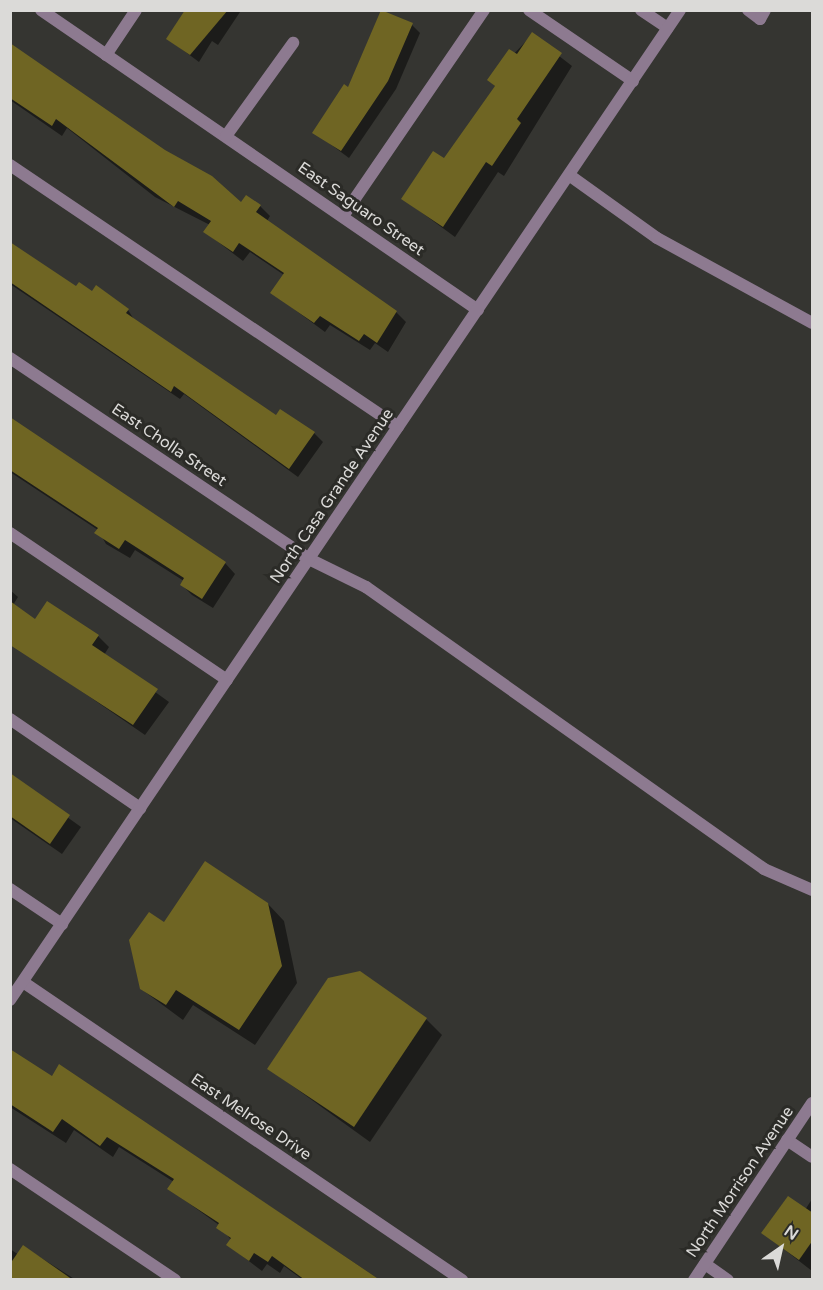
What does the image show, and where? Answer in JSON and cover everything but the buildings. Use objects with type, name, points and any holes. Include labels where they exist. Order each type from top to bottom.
[{"type":"street","name":"East Saguaro Street","points":[[41,10],[478,310]]},
{"type":"street","points":[[106,55],[136,10]]},
{"type":"street","points":[[342,216],[484,10]]},
{"type":"street","points":[[529,10],[633,81]]},
{"type":"street","points":[[641,10],[668,28]]},
{"type":"street","name":"North Casa Grande Avenue","points":[[10,1000],[680,10]]},
{"type":"street","points":[[748,10],[760,19],[765,10]]},
{"type":"street","points":[[226,136],[292,43]]},
{"type":"street","points":[[10,165],[398,427]]},
{"type":"street","points":[[569,175],[657,238],[813,323]]},
{"type":"street","name":"East Cholla Street","points":[[10,358],[309,559],[366,587],[764,869],[813,890]]},
{"type":"street","points":[[10,533],[227,680]]},
{"type":"street","points":[[10,719],[140,808]]},
{"type":"street","points":[[10,889],[62,924]]},
{"type":"street","name":"East Melrose Drive","points":[[23,982],[462,1280]]},
{"type":"street","name":"North Morrison Avenue","points":[[694,1280],[813,1103]]},
{"type":"street","points":[[787,1140],[813,1157]]},
{"type":"street","points":[[10,1169],[175,1280]]},
{"type":"street","points":[[705,1264],[728,1280]]}]
